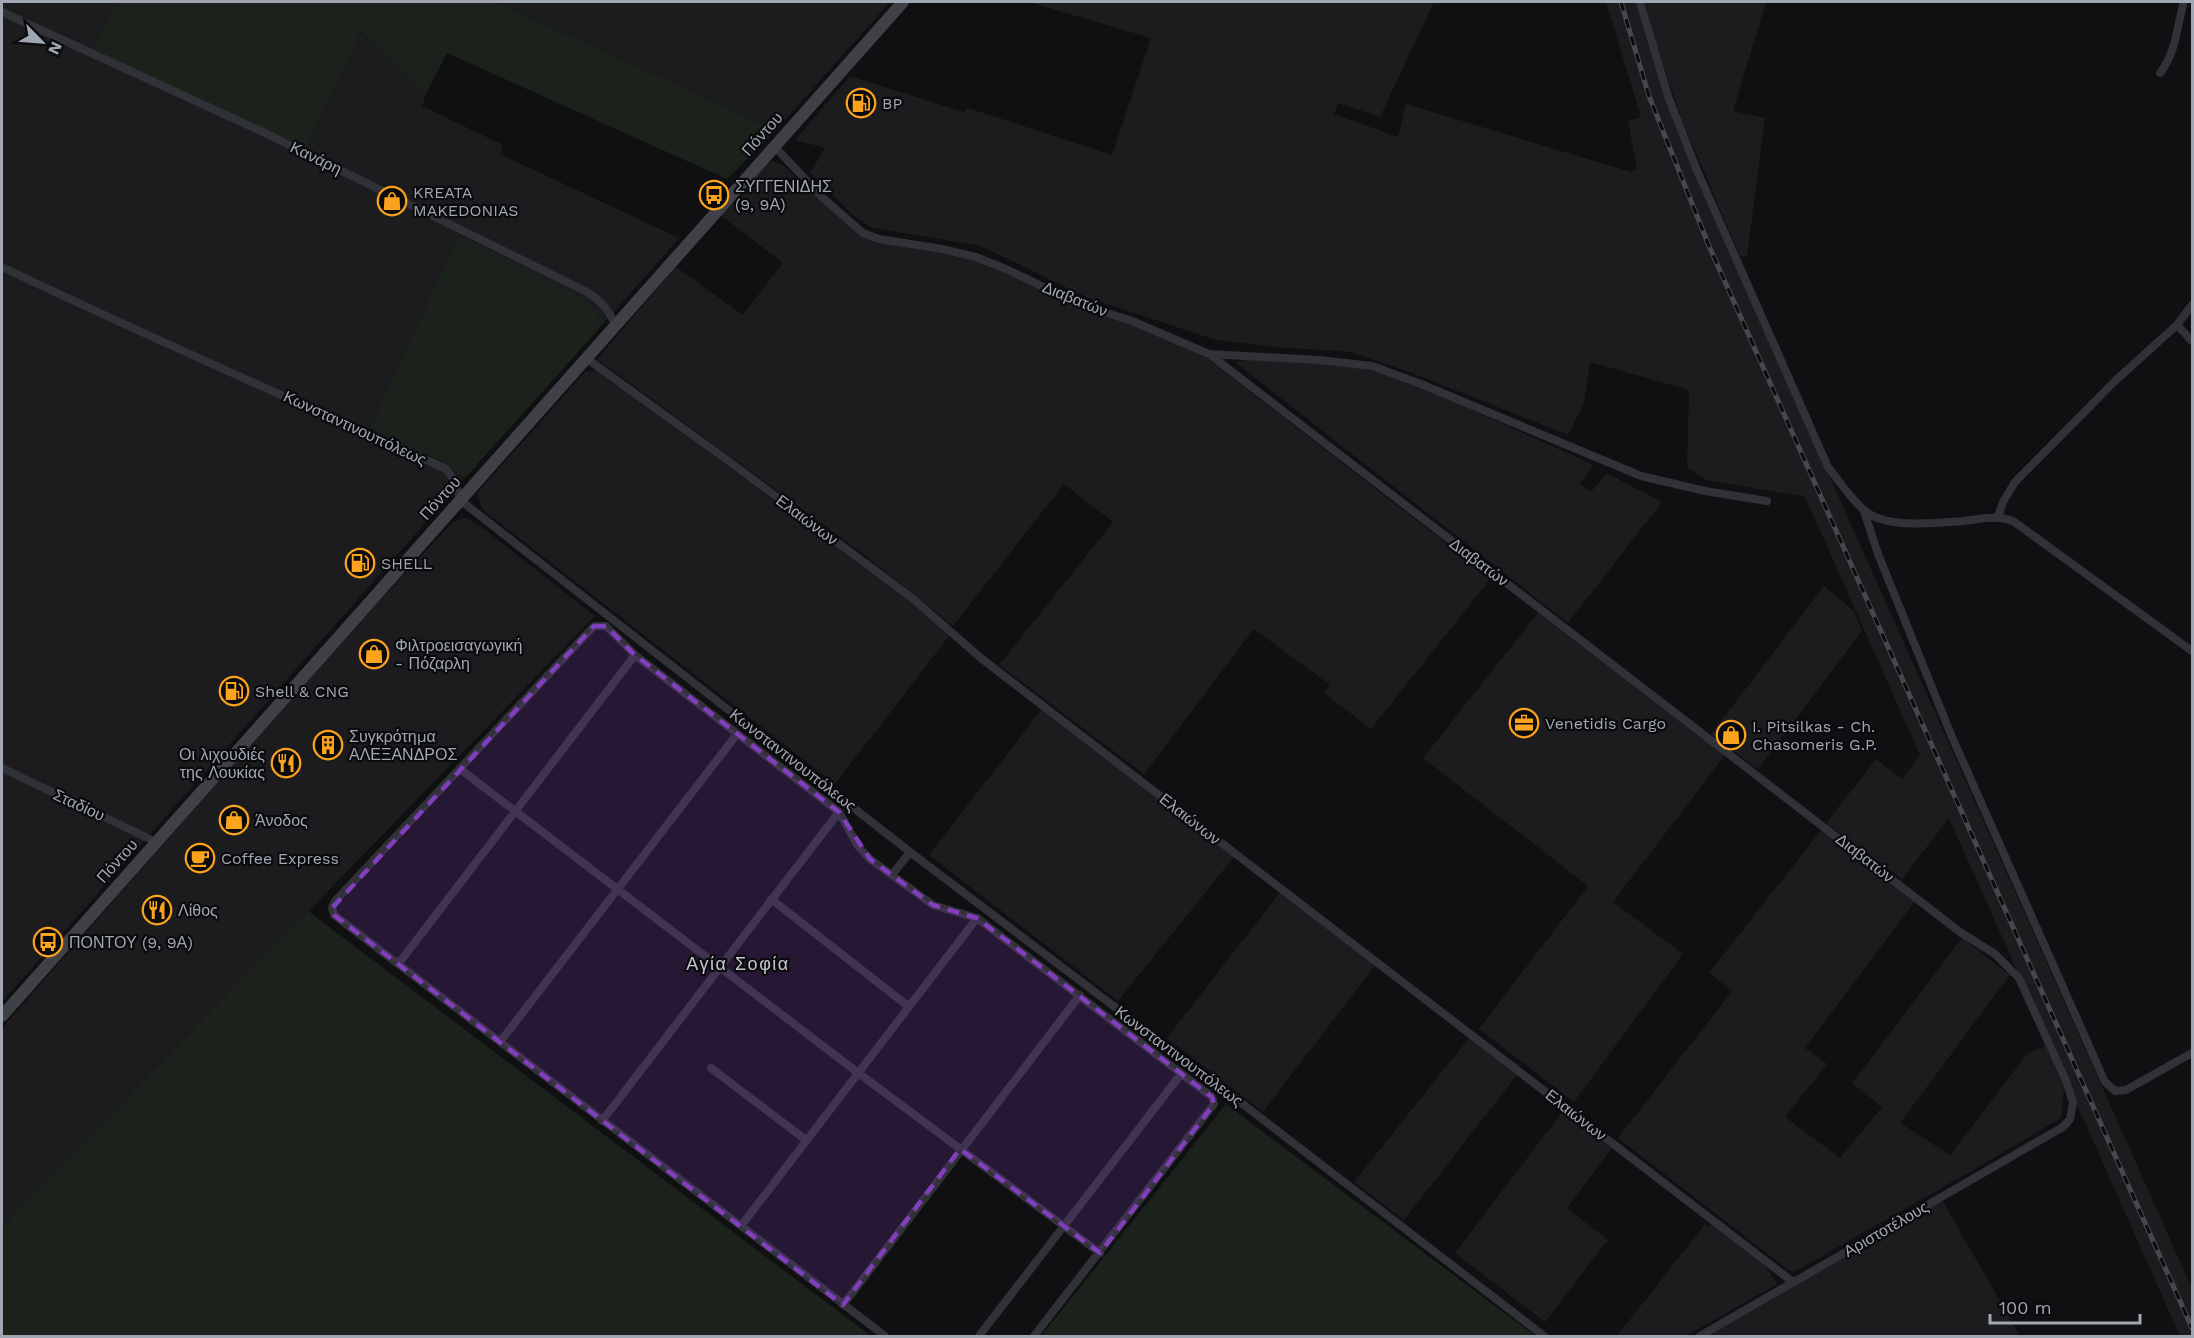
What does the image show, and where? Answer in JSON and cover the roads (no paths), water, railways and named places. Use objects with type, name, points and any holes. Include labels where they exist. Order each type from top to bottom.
[{"type":"street","name":"Πόντου","points":[[2,1016],[903,2]]},
{"type":"street","points":[[1640,2],[1668,96],[1726,238],[1828,467],[1864,511],[1878,554],[1952,737],[2105,1082],[2115,1091],[2122,1091],[2193,1053]]},
{"type":"street","points":[[2160,73],[2172,53],[2173,40],[2184,2]]},
{"type":"street","name":"Κανάρη","points":[[2,12],[263,132],[585,291],[600,301],[611,315],[615,325]]},
{"type":"street","name":"Διαβατών","points":[[774,146],[823,198],[863,233],[879,239],[976,257],[1006,268],[1077,303],[1132,321],[1209,354],[1960,932],[1995,954],[2019,978],[2066,1081],[2073,1102],[2070,1119]]},
{"type":"street","name":"Κωνσταντινουπόλεως","points":[[2,267],[195,358],[280,393],[446,469],[456,483],[460,500],[910,852],[1544,1336]]},
{"type":"street","points":[[1998,518],[2003,501],[2015,482],[2116,380],[2178,325],[2193,304]]},
{"type":"street","points":[[2178,325],[2193,340]]},
{"type":"street","points":[[1209,354],[1319,360],[1372,366],[1421,384],[1641,476],[1705,491],[1767,501]]},
{"type":"street","name":"Ελαιώνων","points":[[586,358],[727,459],[912,598],[1001,673],[1793,1282]]},
{"type":"street","points":[[1864,511],[1880,519],[1933,524],[1998,518],[2013,521],[2193,651]]},
{"type":"street","points":[[885,1336],[334,915],[332,908],[335,901],[594,626],[606,626],[635,655],[838,812],[858,846],[870,859],[933,904],[977,918],[1212,1097],[1214,1104],[1034,1336]]},
{"type":"street","points":[[399,963],[513,811],[635,655]]},
{"type":"street","points":[[500,1042],[737,734]]},
{"type":"street","name":"Σταδίου","points":[[2,768],[156,842]]},
{"type":"street","points":[[460,769],[857,1072],[1100,1253]]},
{"type":"street","points":[[602,1121],[838,812]]},
{"type":"street","points":[[892,875],[910,852]]},
{"type":"street","points":[[771,899],[909,1006]]},
{"type":"street","points":[[741,1226],[977,918]]},
{"type":"street","points":[[843,1305],[1080,995]]},
{"type":"street","points":[[711,1068],[806,1140]]},
{"type":"street","points":[[980,1336],[1181,1074]]},
{"type":"street","name":"Αριστοτέλους","points":[[1700,1336],[2050,1136],[2070,1119]]},
{"type":"railway","points":[[1621,2],[1649,96],[1709,246],[2192,1328]]},
{"type":"place","name":"BP","points":[[861,103]]},
{"type":"place","name":"ΣΥΓΓΕΝΙΔΗΣ (9, 9Α)","points":[[714,195]]},
{"type":"place","name":"KREATA MAKEDONIAS","points":[[392,201]]},
{"type":"place","name":"SHELL","points":[[360,563]]},
{"type":"place","name":"Φιλτροεισαγωγική - Πόζαρλη","points":[[374,654]]},
{"type":"place","name":"Shell & CNG","points":[[234,691]]},
{"type":"place","name":"Venetidis Cargo","points":[[1524,723]]},
{"type":"place","name":"I. Pitsilkas - Ch. Chasomeris G.P.","points":[[1731,735]]},
{"type":"place","name":"Συγκρότημα ΑΛΕΞΑΝΔΡΟΣ","points":[[328,745]]},
{"type":"place","name":"Οι λιχουδιές της Λουκίας","points":[[286,763]]},
{"type":"place","name":"Άνοδος","points":[[234,820]]},
{"type":"place","name":"Coffee Express","points":[[200,858]]},
{"type":"place","name":"Λίθος","points":[[157,910]]},
{"type":"place","name":"ΠΟΝΤΟΥ (9, 9Α)","points":[[48,942]]},
{"type":"district","name":"Αγία Σοφία","points":[[738,963]]}]
